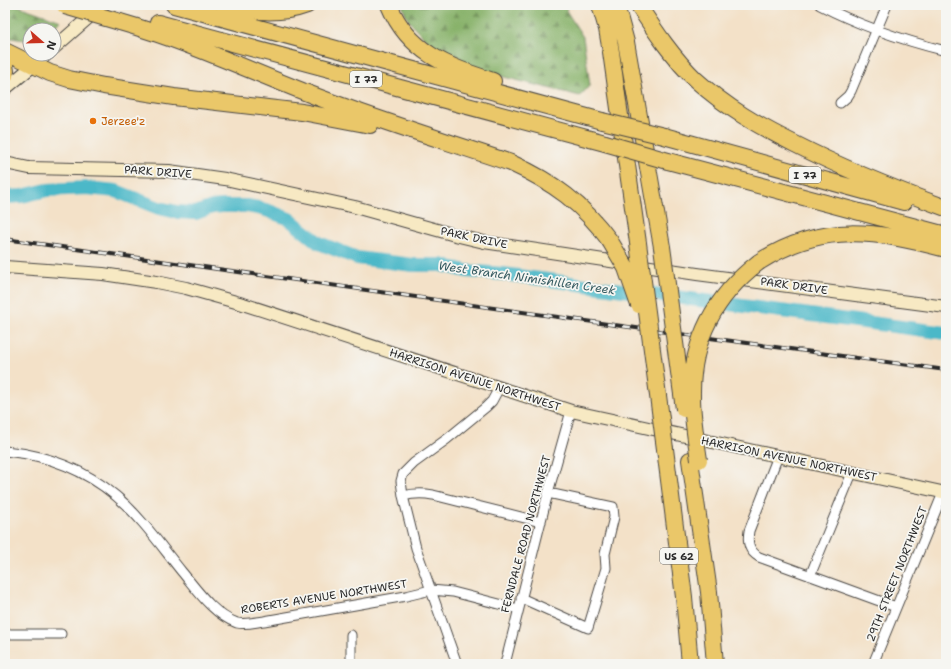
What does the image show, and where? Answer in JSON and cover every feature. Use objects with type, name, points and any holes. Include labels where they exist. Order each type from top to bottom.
[{"type":"highway","name":"I 77","points":[[91,5],[123,18],[946,235]]},
{"type":"highway","name":"I 77","points":[[174,5],[664,136],[946,214]]},
{"type":"highway","points":[[224,5],[267,12],[291,10],[307,5]]},
{"type":"highway","points":[[389,5],[407,36],[414,44],[428,54],[474,74],[563,102],[598,119]]},
{"type":"highway","points":[[600,5],[607,29],[611,52],[649,321],[655,377]]},
{"type":"highway","points":[[616,5],[626,42],[655,203],[716,591],[713,631],[715,664]]},
{"type":"highway","points":[[625,5],[635,41],[655,203]]},
{"type":"highway","points":[[638,5],[662,41],[686,69],[719,99],[744,117],[809,151],[879,183],[946,208]]},
{"type":"highway","points":[[62,6],[123,18],[323,99],[444,142],[511,163],[532,172],[549,182],[567,195],[598,224],[626,268],[637,295],[655,377]]},
{"type":"highway","points":[[5,51],[50,73],[69,79],[104,86],[188,98],[302,112],[444,142]]},
{"type":"highway","points":[[5,65],[5,76]]},
{"type":"highway","points":[[695,460],[692,396],[693,372],[700,341],[710,318],[722,298],[736,281],[759,262],[785,247],[813,237],[834,234],[885,235],[946,249]]},
{"type":"highway","name":"US 62","points":[[655,377],[684,597],[690,664]]},
{"type":"main road","points":[[62,41],[102,5]]},
{"type":"main road","points":[[5,89],[38,62]]},
{"type":"main road","name":"PARK DRIVE","points":[[5,163],[29,168],[134,170],[186,173],[225,179],[355,207],[455,236],[484,242],[696,274],[946,307]]},
{"type":"main road","name":"HARRISON AVENUE NORTHWEST","points":[[5,267],[103,274],[186,288],[243,304],[571,411],[945,493]]},
{"type":"street","points":[[820,5],[898,38],[946,51]]},
{"type":"street","points":[[840,103],[851,91],[887,5]]},
{"type":"street","points":[[457,664],[416,548],[403,496],[401,481],[403,474],[414,462],[447,440],[486,407],[492,401],[499,388]]},
{"type":"street","name":"FERNDALE ROAD NORTHWEST","points":[[505,664],[548,493],[571,411]]},
{"type":"street","name":"ROBERTS AVENUE NORTHWEST","points":[[5,450],[35,455],[63,464],[85,474],[105,488],[128,507],[140,520],[212,607],[222,614],[243,624],[406,596],[431,590],[453,592],[518,608]]},
{"type":"street","points":[[778,456],[749,531],[748,543],[754,554],[896,607]]},
{"type":"street","points":[[810,576],[852,473]]},
{"type":"street","points":[[403,496],[412,493],[424,493],[541,522]]},
{"type":"street","points":[[522,598],[588,628],[606,568],[605,554],[614,517],[613,507],[548,493]]},
{"type":"street","name":"29TH STREET NORTHWEST","points":[[872,664],[945,493]]},
{"type":"street","points":[[5,634],[61,634]]},
{"type":"street","points":[[351,635],[351,664]]},
{"type":"green space","points":[[5,5],[16,5],[61,21],[22,22],[22,40],[11,38],[5,35]]},
{"type":"green space","points":[[402,5],[566,5],[567,12],[583,37],[590,85],[580,96],[472,69],[437,52],[408,20]]},
{"type":"waterway","name":"West Branch Nimishillen Creek","points":[[5,197],[22,196],[47,190],[87,188],[116,191],[159,208],[177,212],[196,213],[212,207],[247,206],[269,211],[289,219],[319,243],[357,258],[413,265],[441,265],[466,271],[503,274],[946,333]]},
{"type":"railway","points":[[5,239],[946,370]]},
{"type":"place","name":"Jerzee'z","points":[[93,121]]}]
